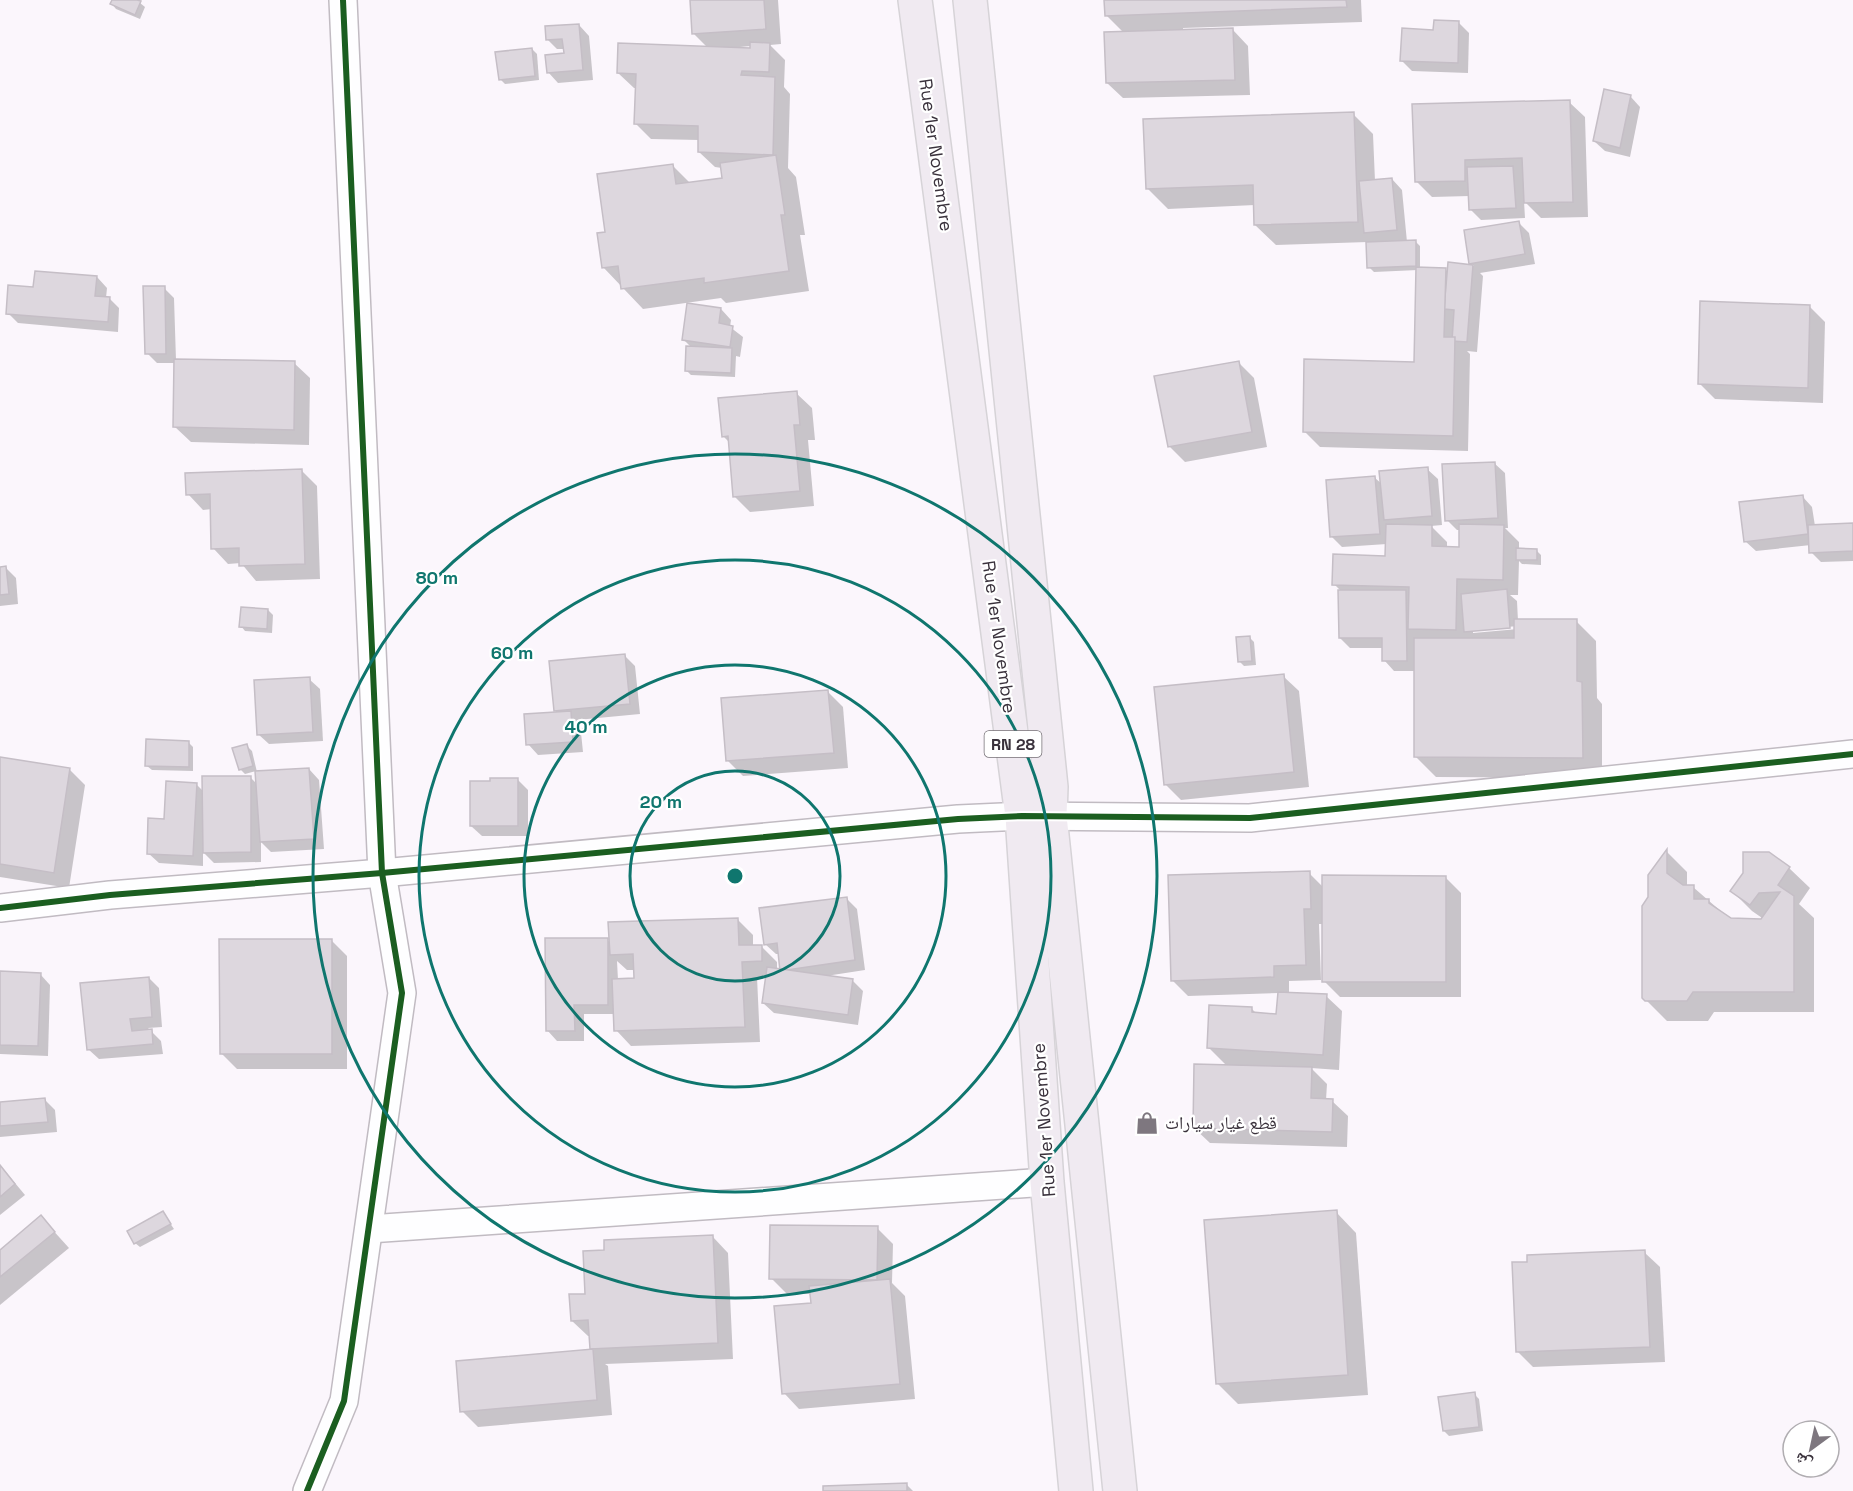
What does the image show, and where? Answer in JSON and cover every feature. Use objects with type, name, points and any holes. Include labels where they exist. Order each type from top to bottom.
[{"type":"main road","name":"Rue 1er Novembre","points":[[915,0],[1036,816],[1047,1182],[1076,1491]]},
{"type":"main road","name":"RN 28","points":[[970,0],[1052,787],[1036,816],[1120,1491]]},
{"type":"street","points":[[307,1491],[345,1401],[402,993],[382,873],[343,0]]},
{"type":"street","points":[[0,908],[110,895],[382,873],[947,820],[1036,816],[1250,818],[1853,754]]},
{"type":"street","points":[[369,1229],[1047,1182]]},
{"type":"building","points":[[112,0],[141,1],[135,15],[110,4]]},
{"type":"building","points":[[690,0],[764,0],[766,29],[692,34]]},
{"type":"building","points":[[1104,0],[1346,0],[1347,7],[1105,16]]},
{"type":"building","points":[[1434,20],[1459,21],[1458,63],[1400,61],[1402,28],[1433,30]]},
{"type":"building","points":[[579,24],[583,70],[547,73],[545,55],[564,53],[562,39],[546,40],[545,26]]},
{"type":"building","points":[[1233,28],[1235,80],[1106,83],[1104,32]]},
{"type":"building","points":[[750,42],[770,43],[769,72],[742,71],[741,75],[775,77],[773,155],[698,152],[698,126],[634,124],[636,74],[617,73],[618,43],[750,48]]},
{"type":"building","points":[[532,48],[535,76],[499,80],[495,52]]},
{"type":"building","points":[[1604,89],[1631,95],[1620,148],[1593,141]]},
{"type":"building","points":[[1570,100],[1573,202],[1524,203],[1522,158],[1465,160],[1465,181],[1415,182],[1412,104]]},
{"type":"building","points":[[1354,112],[1358,222],[1254,225],[1253,185],[1146,189],[1143,119]]},
{"type":"building","points":[[776,155],[785,215],[781,215],[789,271],[704,283],[704,278],[621,289],[618,266],[602,268],[597,233],[605,232],[597,174],[673,164],[676,184],[722,178],[720,163]]},
{"type":"building","points":[[1513,166],[1516,208],[1469,210],[1467,167]]},
{"type":"building","points":[[1392,178],[1397,230],[1364,233],[1359,181]]},
{"type":"building","points":[[1519,221],[1525,254],[1469,264],[1464,230]]},
{"type":"building","points":[[1416,240],[1416,266],[1367,268],[1366,242]]},
{"type":"building","points":[[1448,262],[1473,265],[1467,342],[1452,341],[1454,310],[1444,309]]},
{"type":"building","points":[[1416,267],[1446,268],[1444,337],[1455,337],[1453,436],[1303,432],[1304,359],[1414,362]]},
{"type":"building","points":[[35,271],[97,276],[95,296],[110,297],[108,322],[6,314],[8,285],[33,287]]},
{"type":"building","points":[[143,286],[165,286],[166,354],[145,354]]},
{"type":"building","points":[[1700,301],[1810,305],[1808,388],[1698,384]]},
{"type":"building","points":[[687,303],[721,308],[719,323],[733,326],[730,347],[682,340]]},
{"type":"building","points":[[686,346],[732,348],[731,373],[685,371]]},
{"type":"building","points":[[174,359],[295,361],[294,430],[173,427]]},
{"type":"building","points":[[1239,361],[1252,432],[1168,447],[1154,376]]},
{"type":"building","points":[[797,391],[800,425],[794,425],[800,491],[733,497],[728,436],[722,437],[718,398]]},
{"type":"building","points":[[1495,462],[1498,518],[1445,521],[1442,464]]},
{"type":"building","points":[[1428,467],[1432,516],[1384,520],[1379,471]]},
{"type":"building","points":[[302,469],[305,564],[239,566],[239,548],[211,549],[210,494],[186,495],[185,473]]},
{"type":"building","points":[[1375,476],[1380,534],[1330,537],[1326,480]]},
{"type":"building","points":[[1803,495],[1808,534],[1744,542],[1739,502]]},
{"type":"building","points":[[1853,523],[1853,551],[1809,553],[1808,525]]},
{"type":"building","points":[[1386,524],[1432,525],[1432,546],[1459,547],[1459,524],[1504,525],[1503,580],[1457,579],[1456,630],[1408,629],[1409,587],[1332,585],[1333,554],[1385,556]]},
{"type":"building","points":[[1516,548],[1537,549],[1537,560],[1516,560]]},
{"type":"building","points":[[6,566],[9,594],[0,595],[0,567]]},
{"type":"building","points":[[1507,589],[1510,628],[1464,632],[1461,594]]},
{"type":"building","points":[[1338,590],[1406,590],[1407,661],[1382,661],[1382,638],[1339,638]]},
{"type":"building","points":[[241,607],[268,609],[267,629],[239,627]]},
{"type":"building","points":[[1514,619],[1577,619],[1577,681],[1582,682],[1583,758],[1414,757],[1414,638],[1514,638]]},
{"type":"building","points":[[1250,636],[1252,661],[1238,662],[1236,637]]},
{"type":"building","points":[[625,654],[630,704],[554,711],[549,661]]},
{"type":"building","points":[[1284,674],[1294,772],[1164,785],[1154,687]]},
{"type":"building","points":[[310,677],[313,732],[257,735],[254,680]]},
{"type":"building","points":[[828,690],[834,753],[726,761],[721,698]]},
{"type":"building","points":[[571,711],[573,742],[526,745],[524,714]]},
{"type":"building","points":[[146,739],[189,741],[189,767],[145,766]]},
{"type":"building","points":[[247,744],[253,766],[239,770],[232,748]]},
{"type":"building","points":[[0,757],[70,768],[54,873],[0,864]]},
{"type":"building","points":[[309,768],[314,839],[260,842],[255,771]]},
{"type":"building","points":[[202,776],[251,776],[251,852],[203,853]]},
{"type":"building","points":[[490,778],[518,778],[518,826],[470,826],[470,781],[490,781]]},
{"type":"building","points":[[166,781],[197,783],[193,856],[147,854],[148,818],[164,819]]},
{"type":"building","points":[[1667,849],[1667,873],[1683,885],[1694,885],[1694,899],[1709,899],[1709,903],[1731,918],[1761,919],[1780,892],[1759,893],[1750,905],[1730,891],[1743,873],[1743,852],[1769,852],[1790,867],[1778,885],[1794,896],[1794,992],[1693,992],[1687,1001],[1645,1001],[1642,998],[1642,906],[1648,897],[1648,875]]},
{"type":"building","points":[[1310,871],[1311,909],[1304,909],[1306,965],[1274,966],[1274,977],[1171,981],[1168,875]]},
{"type":"building","points":[[1322,875],[1446,876],[1446,982],[1322,982]]},
{"type":"building","points":[[847,897],[855,960],[780,971],[777,943],[764,945],[759,908]]},
{"type":"building","points":[[738,918],[739,945],[762,945],[762,961],[742,962],[745,1027],[614,1031],[612,979],[634,978],[633,954],[610,955],[608,922]]},
{"type":"building","points":[[545,938],[608,938],[608,1005],[574,1005],[575,1031],[546,1031]]},
{"type":"building","points":[[219,939],[332,939],[332,1054],[220,1054]]},
{"type":"building","points":[[767,967],[853,979],[848,1015],[762,1003]]},
{"type":"building","points":[[0,971],[41,973],[38,1046],[0,1045]]},
{"type":"building","points":[[149,977],[152,1017],[130,1019],[132,1031],[152,1029],[153,1044],[87,1050],[80,983]]},
{"type":"building","points":[[1278,992],[1327,994],[1323,1055],[1207,1048],[1209,1005],[1252,1007],[1252,1012],[1276,1014]]},
{"type":"building","points":[[1194,1064],[1312,1067],[1311,1098],[1333,1099],[1332,1132],[1193,1128]]},
{"type":"building","points":[[45,1098],[48,1122],[0,1126],[0,1102]]},
{"type":"building","points":[[0,1165],[15,1184],[0,1197]]},
{"type":"building","points":[[1337,1210],[1348,1375],[1216,1384],[1204,1220]]},
{"type":"building","points":[[163,1211],[171,1224],[134,1244],[127,1231]]},
{"type":"building","points":[[41,1215],[55,1232],[0,1277],[0,1250]]},
{"type":"building","points":[[770,1225],[878,1226],[877,1280],[769,1279]]},
{"type":"building","points":[[713,1235],[718,1343],[590,1349],[588,1320],[571,1321],[569,1294],[585,1294],[583,1251],[604,1250],[604,1240]]},
{"type":"building","points":[[1645,1250],[1650,1347],[1516,1352],[1512,1262],[1527,1262],[1527,1255]]},
{"type":"building","points":[[890,1279],[900,1384],[782,1394],[774,1306],[811,1303],[809,1286]]},
{"type":"building","points":[[593,1349],[597,1400],[460,1412],[456,1361]]},
{"type":"building","points":[[1475,1392],[1479,1427],[1443,1431],[1438,1397]]},
{"type":"building","points":[[907,1483],[907,1491],[823,1491],[823,1486]]},
{"type":"cycle path","points":[[307,1491],[344,1401],[402,993],[382,873],[343,0]]},
{"type":"cycle path","points":[[0,908],[110,895],[382,873],[958,819],[1022,816],[1250,818],[1853,754]]},
{"type":"place","name":"قطع غيار سيارات","points":[[1147,1123]]}]
